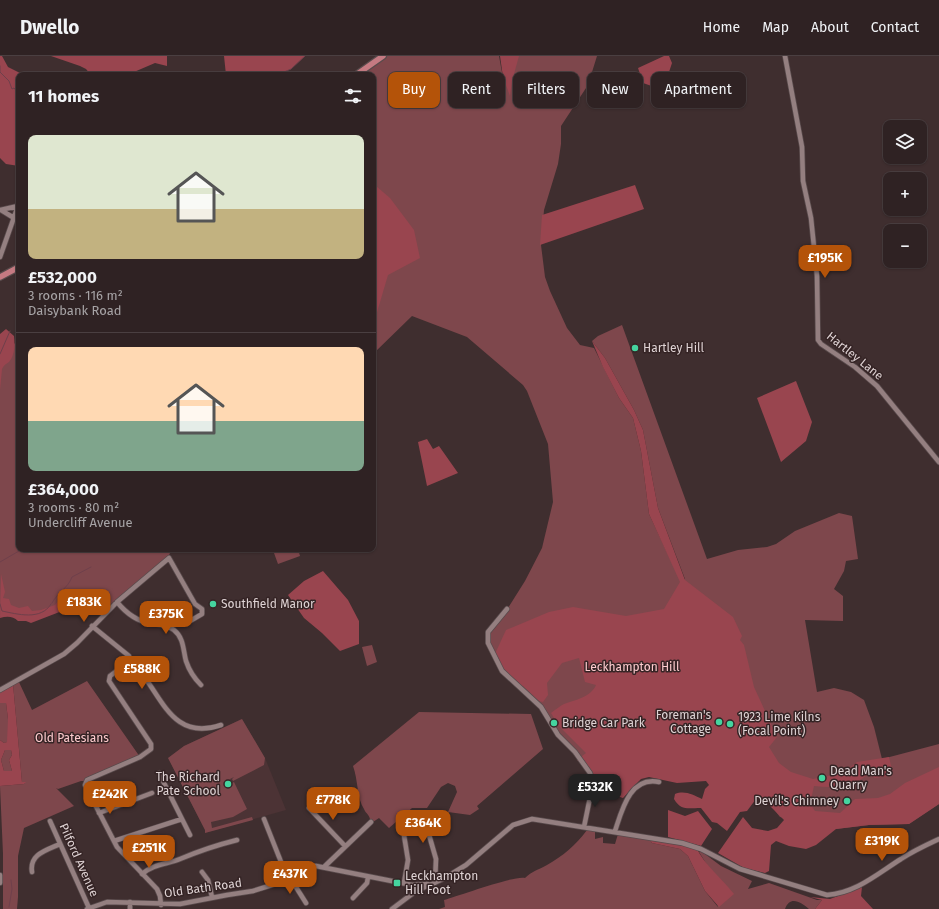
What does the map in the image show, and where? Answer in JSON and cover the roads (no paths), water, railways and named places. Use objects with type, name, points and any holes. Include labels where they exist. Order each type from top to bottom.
[{"type":"main road","points":[[360,72],[383,56]]},
{"type":"main road","points":[[0,277],[16,269]]},
{"type":"street","name":"Hartley Lane","points":[[785,56],[802,147],[803,182],[811,218],[817,276],[818,340],[821,344],[855,367],[877,386],[939,462]]},
{"type":"street","points":[[0,210],[16,206]]},
{"type":"street","points":[[0,210],[14,218]]},
{"type":"street","points":[[0,257],[16,212]]},
{"type":"street","points":[[0,690],[64,654],[77,643],[117,602],[169,558],[195,604],[202,609],[202,614],[190,621]]},
{"type":"street","points":[[117,602],[123,610],[134,618],[145,622],[165,625],[176,632],[182,641],[188,667],[201,685]]},
{"type":"street","points":[[507,610],[488,632],[488,644],[502,671],[538,704],[558,735],[588,770],[592,783],[584,827]]},
{"type":"street","points":[[92,626],[129,656],[130,661],[167,711],[177,720],[189,726],[205,729],[221,725]]},
{"type":"street","points":[[130,661],[110,676],[109,681],[151,744],[151,748],[148,752],[87,780],[85,786],[117,847],[159,893],[158,906]]},
{"type":"street","points":[[159,773],[190,835]]},
{"type":"street","points":[[615,831],[635,788],[646,781],[659,782]]},
{"type":"street","points":[[99,813],[152,793]]},
{"type":"street","points":[[309,808],[346,846]]},
{"type":"street","points":[[114,841],[182,819]]},
{"type":"street","points":[[264,819],[288,877],[306,903]]},
{"type":"street","points":[[392,909],[416,891],[433,884],[466,865],[503,833],[521,822],[539,819],[615,831],[692,846],[740,870],[828,896],[859,886],[901,859],[939,839]]},
{"type":"street","name":"Pilford Avenue","points":[[50,821],[88,908]]},
{"type":"street","points":[[425,821],[436,859],[433,884]]},
{"type":"street","points":[[324,867],[371,822]]},
{"type":"street","points":[[403,829],[408,860],[404,883]]},
{"type":"street","points":[[142,874],[151,868],[180,859],[196,852],[237,840]]},
{"type":"street","points":[[32,872],[32,864],[36,856],[60,844]]},
{"type":"street","name":"Old Bath Road","points":[[88,908],[108,902],[130,902],[158,906],[180,904],[212,897],[258,890],[309,867],[324,867],[412,885],[433,884]]},
{"type":"street","points":[[202,872],[208,880],[212,897]]},
{"type":"street","points":[[0,875],[0,883]]},
{"type":"street","points":[[353,898],[367,883],[368,877]]},
{"type":"street","points":[[412,885],[416,891]]},
{"type":"street","points":[[130,902],[130,909]]},
{"type":"waterway","points":[[284,72],[291,69],[305,56]]},
{"type":"waterway","points":[[0,66],[0,72],[9,81],[12,89],[14,88],[16,90]]},
{"type":"waterway","points":[[0,354],[10,331]]},
{"type":"waterway","points":[[0,562],[17,552]]},
{"type":"waterway","points":[[52,603],[72,577],[91,567]]},
{"type":"waterway","points":[[0,604],[2,611],[21,615],[41,613],[51,604]]},
{"type":"waterway","points":[[9,907],[12,889],[11,880]]},
{"type":"place","name":"Hartley Hill","points":[[635,348]]},
{"type":"place","name":"Southfield Manor","points":[[213,604]]},
{"type":"place","name":"Foreman's Cottage","points":[[719,722]]},
{"type":"place","name":"Bridge Car Park","points":[[554,723]]},
{"type":"place","name":"1923 Lime Kilns (Focal Point)","points":[[730,724]]},
{"type":"place","name":"Dead Man's Quarry","points":[[822,778]]},
{"type":"place","name":"The Richard Pate School","points":[[228,784]]},
{"type":"place","name":"Devil's Chimney","points":[[847,801]]},
{"type":"place","name":"Leckhampton Hill Foot","points":[[397,883]]},
{"type":"park label","name":"Leckhampton Hill","points":[[632,667]]},
{"type":"park label","name":"Old Patesians","points":[[72,738]]}]
